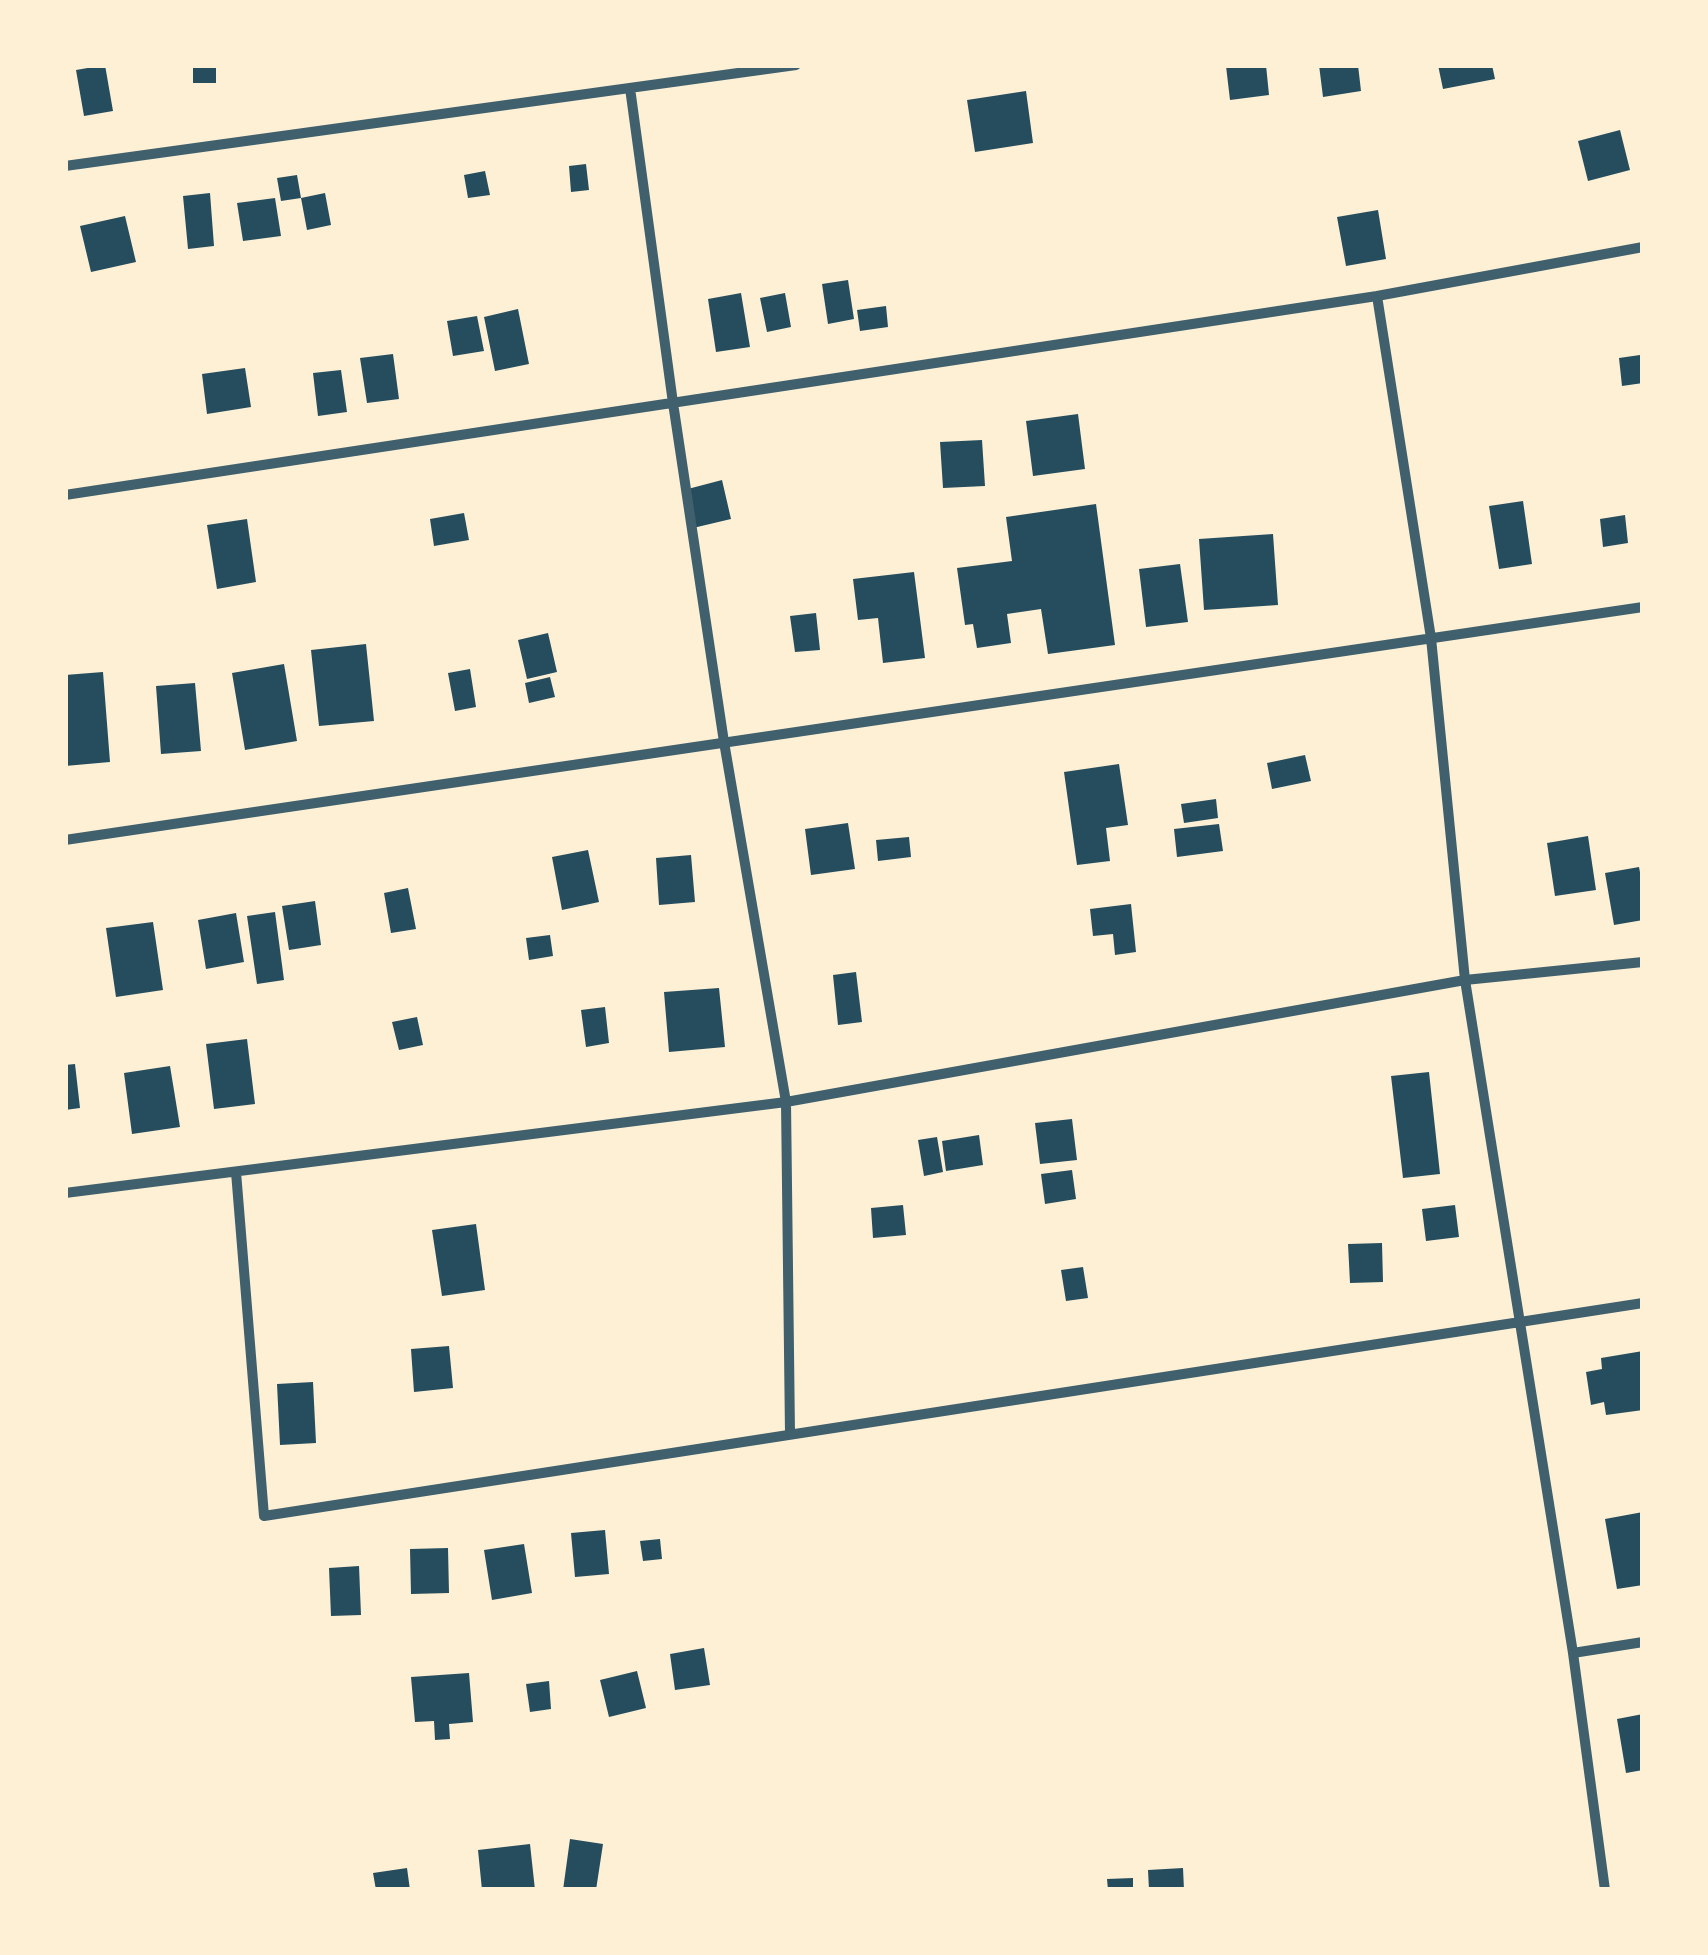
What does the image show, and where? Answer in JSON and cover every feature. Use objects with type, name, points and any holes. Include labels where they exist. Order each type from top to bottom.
[{"type":"street","points":[[65,166],[796,65]]},
{"type":"street","points":[[630,88],[724,742],[786,1102],[790,1434]]},
{"type":"street","points":[[65,495],[1377,296],[1643,246]]},
{"type":"street","points":[[1377,296],[1431,638],[1465,980],[1573,1653],[1604,1890]]},
{"type":"street","points":[[65,840],[1643,607]]},
{"type":"street","points":[[65,1194],[786,1102],[1465,980],[1643,962]]},
{"type":"street","points":[[236,1172],[264,1516],[1643,1303]]},
{"type":"street","points":[[1573,1653],[1643,1642]]},
{"type":"building","points":[[105,65],[113,111],[84,116],[76,70]]},
{"type":"building","points":[[193,65],[216,65],[216,83],[193,83]]},
{"type":"building","points":[[1266,65],[1269,95],[1230,100],[1226,66]]},
{"type":"building","points":[[1319,65],[1358,65],[1361,91],[1323,97]]},
{"type":"building","points":[[1438,65],[1492,65],[1495,79],[1443,89]]},
{"type":"building","points":[[1026,91],[1033,143],[975,152],[967,100]]},
{"type":"building","points":[[1620,130],[1630,170],[1588,181],[1578,141]]},
{"type":"building","points":[[586,164],[589,190],[571,192],[569,166]]},
{"type":"building","points":[[485,171],[490,195],[468,198],[464,175]]},
{"type":"building","points":[[297,175],[301,198],[281,201],[277,178]]},
{"type":"building","points":[[210,193],[214,246],[188,249],[183,196]]},
{"type":"building","points":[[325,193],[331,225],[307,230],[301,198]]},
{"type":"building","points":[[275,198],[281,236],[243,241],[237,203]]},
{"type":"building","points":[[1378,210],[1386,259],[1346,266],[1337,217]]},
{"type":"building","points":[[125,216],[136,262],[91,272],[80,226]]},
{"type":"building","points":[[848,280],[854,319],[828,324],[822,284]]},
{"type":"building","points":[[741,293],[750,347],[716,352],[708,299]]},
{"type":"building","points":[[785,293],[791,327],[767,332],[760,298]]},
{"type":"building","points":[[886,306],[888,327],[860,331],[857,310]]},
{"type":"building","points":[[518,309],[529,364],[495,371],[484,317]]},
{"type":"building","points":[[477,316],[484,351],[453,356],[447,321]]},
{"type":"building","points":[[393,354],[399,399],[367,403],[360,358]]},
{"type":"building","points":[[1640,355],[1643,383],[1622,386],[1619,358]]},
{"type":"building","points":[[245,368],[251,407],[207,414],[202,374]]},
{"type":"building","points":[[341,370],[347,412],[318,416],[313,373]]},
{"type":"building","points":[[1078,414],[1085,469],[1033,476],[1026,421]]},
{"type":"building","points":[[982,440],[985,486],[943,488],[940,442]]},
{"type":"building","points":[[722,480],[731,519],[693,528],[684,490]]},
{"type":"building","points":[[1523,501],[1532,564],[1499,569],[1489,506]]},
{"type":"building","points":[[1096,504],[1115,645],[1048,654],[1041,609],[1007,614],[1011,643],[977,648],[973,624],[965,625],[957,568],[1012,561],[1006,517]]},
{"type":"building","points":[[464,513],[469,540],[434,546],[430,519]]},
{"type":"building","points":[[1625,515],[1628,543],[1603,547],[1600,519]]},
{"type":"building","points":[[247,519],[256,582],[217,589],[207,525]]},
{"type":"building","points":[[1273,534],[1278,605],[1204,610],[1199,539]]},
{"type":"building","points":[[1180,564],[1188,622],[1146,627],[1139,569]]},
{"type":"building","points":[[914,572],[925,658],[883,663],[878,618],[858,620],[853,579]]},
{"type":"building","points":[[816,613],[820,650],[795,652],[790,616]]},
{"type":"building","points":[[548,633],[557,672],[527,679],[518,640]]},
{"type":"building","points":[[366,644],[374,721],[319,726],[311,650]]},
{"type":"building","points":[[284,664],[297,741],[245,750],[232,673]]},
{"type":"building","points":[[470,669],[476,707],[455,711],[448,673]]},
{"type":"building","points":[[103,672],[110,762],[65,766],[65,675]]},
{"type":"building","points":[[550,677],[555,697],[529,703],[525,683]]},
{"type":"building","points":[[195,683],[201,751],[161,754],[156,686]]},
{"type":"building","points":[[1305,755],[1311,781],[1272,789],[1267,763]]},
{"type":"building","points":[[1119,764],[1128,825],[1106,828],[1110,861],[1077,865],[1064,772]]},
{"type":"building","points":[[1216,799],[1218,818],[1184,823],[1181,804]]},
{"type":"building","points":[[848,823],[855,869],[811,875],[805,829]]},
{"type":"building","points":[[1219,824],[1223,851],[1177,857],[1174,829]]},
{"type":"building","points":[[1588,836],[1596,890],[1555,896],[1547,843]]},
{"type":"building","points":[[909,837],[911,857],[878,861],[876,840]]},
{"type":"building","points":[[588,850],[599,902],[562,910],[552,857]]},
{"type":"building","points":[[691,855],[695,902],[659,905],[656,858]]},
{"type":"building","points":[[1639,867],[1643,920],[1614,925],[1605,873]]},
{"type":"building","points":[[408,888],[416,929],[391,933],[384,893]]},
{"type":"building","points":[[315,901],[321,945],[289,950],[282,906]]},
{"type":"building","points":[[1131,904],[1136,952],[1115,955],[1113,934],[1093,936],[1090,909]]},
{"type":"building","points":[[275,912],[284,980],[257,984],[247,916]]},
{"type":"building","points":[[236,913],[244,962],[206,969],[198,920]]},
{"type":"building","points":[[153,922],[163,990],[116,997],[106,928]]},
{"type":"building","points":[[550,935],[553,956],[529,960],[526,938]]},
{"type":"building","points":[[856,972],[862,1022],[838,1025],[833,975]]},
{"type":"building","points":[[719,988],[725,1047],[669,1052],[664,992]]},
{"type":"building","points":[[605,1007],[609,1043],[586,1047],[581,1010]]},
{"type":"building","points":[[417,1017],[423,1045],[399,1050],[392,1022]]},
{"type":"building","points":[[247,1039],[255,1104],[214,1109],[206,1044]]},
{"type":"building","points":[[75,1064],[80,1108],[65,1110],[65,1065]]},
{"type":"building","points":[[170,1066],[180,1127],[132,1134],[124,1073]]},
{"type":"building","points":[[1429,1072],[1440,1174],[1403,1178],[1391,1076]]},
{"type":"building","points":[[1072,1119],[1077,1160],[1040,1164],[1035,1123]]},
{"type":"building","points":[[979,1135],[983,1165],[946,1171],[942,1141]]},
{"type":"building","points":[[937,1137],[943,1172],[924,1176],[918,1140]]},
{"type":"building","points":[[1072,1170],[1076,1199],[1045,1204],[1041,1174]]},
{"type":"building","points":[[903,1205],[906,1235],[873,1238],[871,1208]]},
{"type":"building","points":[[1455,1205],[1459,1237],[1426,1241],[1422,1209]]},
{"type":"building","points":[[476,1224],[485,1290],[442,1296],[432,1230]]},
{"type":"building","points":[[1382,1243],[1383,1282],[1350,1283],[1348,1244]]},
{"type":"building","points":[[1083,1267],[1088,1298],[1066,1301],[1061,1270]]},
{"type":"building","points":[[449,1346],[453,1388],[414,1392],[411,1349]]},
{"type":"building","points":[[1643,1351],[1643,1410],[1606,1415],[1604,1402],[1591,1405],[1586,1372],[1602,1369],[1601,1358]]},
{"type":"building","points":[[313,1382],[316,1443],[280,1445],[277,1384]]},
{"type":"building","points":[[1643,1512],[1643,1585],[1617,1589],[1605,1519]]},
{"type":"building","points":[[605,1530],[609,1574],[575,1577],[571,1533]]},
{"type":"building","points":[[660,1539],[662,1559],[643,1561],[640,1541]]},
{"type":"building","points":[[524,1544],[532,1593],[492,1600],[484,1550]]},
{"type":"building","points":[[448,1548],[449,1593],[411,1594],[410,1549]]},
{"type":"building","points":[[359,1566],[361,1615],[331,1616],[329,1568]]},
{"type":"building","points":[[704,1648],[710,1685],[675,1690],[670,1654]]},
{"type":"building","points":[[637,1671],[646,1708],[609,1717],[600,1680]]},
{"type":"building","points":[[469,1673],[473,1722],[449,1724],[450,1739],[435,1740],[434,1721],[415,1722],[411,1677]]},
{"type":"building","points":[[549,1681],[551,1709],[530,1712],[526,1684]]},
{"type":"building","points":[[1643,1714],[1643,1770],[1626,1773],[1617,1719]]},
{"type":"building","points":[[570,1839],[603,1844],[596,1890],[563,1890]]},
{"type":"building","points":[[530,1844],[535,1890],[482,1890],[478,1850]]},
{"type":"building","points":[[407,1868],[410,1890],[376,1890],[373,1873]]},
{"type":"building","points":[[1183,1868],[1184,1890],[1149,1890],[1148,1870]]},
{"type":"building","points":[[1133,1878],[1133,1890],[1108,1890],[1107,1879]]}]
